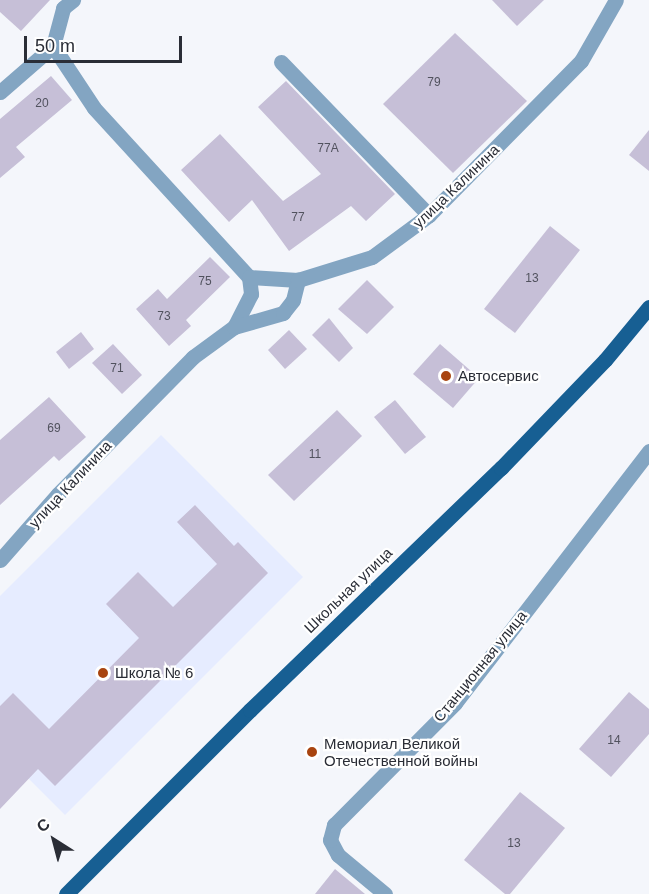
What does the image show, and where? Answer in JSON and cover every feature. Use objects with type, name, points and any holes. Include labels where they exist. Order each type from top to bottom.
[{"type":"main road","name":"Школьная улица","points":[[66,894],[250,710],[501,468],[605,360],[649,307]]},
{"type":"street","name":"улица Калинина","points":[[0,560],[58,494],[193,357],[234,327],[283,313],[293,300],[298,280],[372,257],[429,215],[581,61],[616,0]]},
{"type":"street","points":[[0,92],[53,46],[65,3]]},
{"type":"street","points":[[53,46],[94,108],[249,277],[251,294],[234,327]]},
{"type":"street","points":[[281,63],[429,215]]},
{"type":"street","points":[[249,277],[298,280]]},
{"type":"street","name":"Станционная улица","points":[[385,894],[338,855],[330,840],[334,825],[454,703],[649,451]]},
{"type":"shaded area","name":"Школа № 6","points":[[161,435],[303,577],[65,815],[0,750],[0,596]]},
{"type":"building","points":[[0,0],[50,0],[21,31],[0,12]]},
{"type":"building","points":[[492,0],[544,0],[517,26]]},
{"type":"building","points":[[455,33],[527,101],[453,173],[383,104]]},
{"type":"building","points":[[51,76],[72,100],[16,147],[25,157],[0,178],[0,119]]},
{"type":"building","points":[[286,81],[395,194],[366,221],[351,206],[289,251],[252,200],[229,222],[181,170],[220,134],[283,201],[321,174],[258,107]]},
{"type":"building","points":[[649,130],[649,171],[629,155]]},
{"type":"building","points":[[550,226],[580,250],[515,333],[484,309]]},
{"type":"building","points":[[210,257],[230,277],[186,320],[191,326],[169,346],[136,309],[158,289],[167,299]]},
{"type":"building","points":[[367,280],[394,307],[367,334],[338,309]]},
{"type":"building","points":[[329,318],[353,348],[339,362],[312,335]]},
{"type":"building","points":[[289,330],[307,349],[285,369],[268,350]]},
{"type":"building","points":[[81,332],[94,349],[69,369],[56,352]]},
{"type":"building","points":[[113,344],[142,375],[122,394],[92,363]]},
{"type":"building","name":"Автосервис","points":[[440,344],[479,378],[453,408],[413,374]]},
{"type":"building","points":[[49,397],[86,437],[59,461],[54,456],[0,505],[0,440]]},
{"type":"building","points":[[395,400],[426,437],[405,454],[374,417]]},
{"type":"building","points":[[337,410],[362,436],[294,501],[268,475]]},
{"type":"building","points":[[195,505],[234,546],[238,542],[268,573],[55,786],[38,769],[0,809],[0,706],[13,693],[49,729],[139,638],[106,604],[138,572],[173,607],[217,564],[177,522]]},
{"type":"building","points":[[629,692],[649,709],[649,734],[611,777],[579,749]]},
{"type":"building","points":[[520,792],[565,828],[510,894],[505,894],[464,860]]},
{"type":"building","points":[[335,869],[365,894],[315,894]]},
{"type":"place","name":"Автосервис","points":[[446,376]]},
{"type":"place","name":"Школа № 6","points":[[103,673]]},
{"type":"place","name":"Мемориал Великой Отечественной войны","points":[[312,752]]}]
